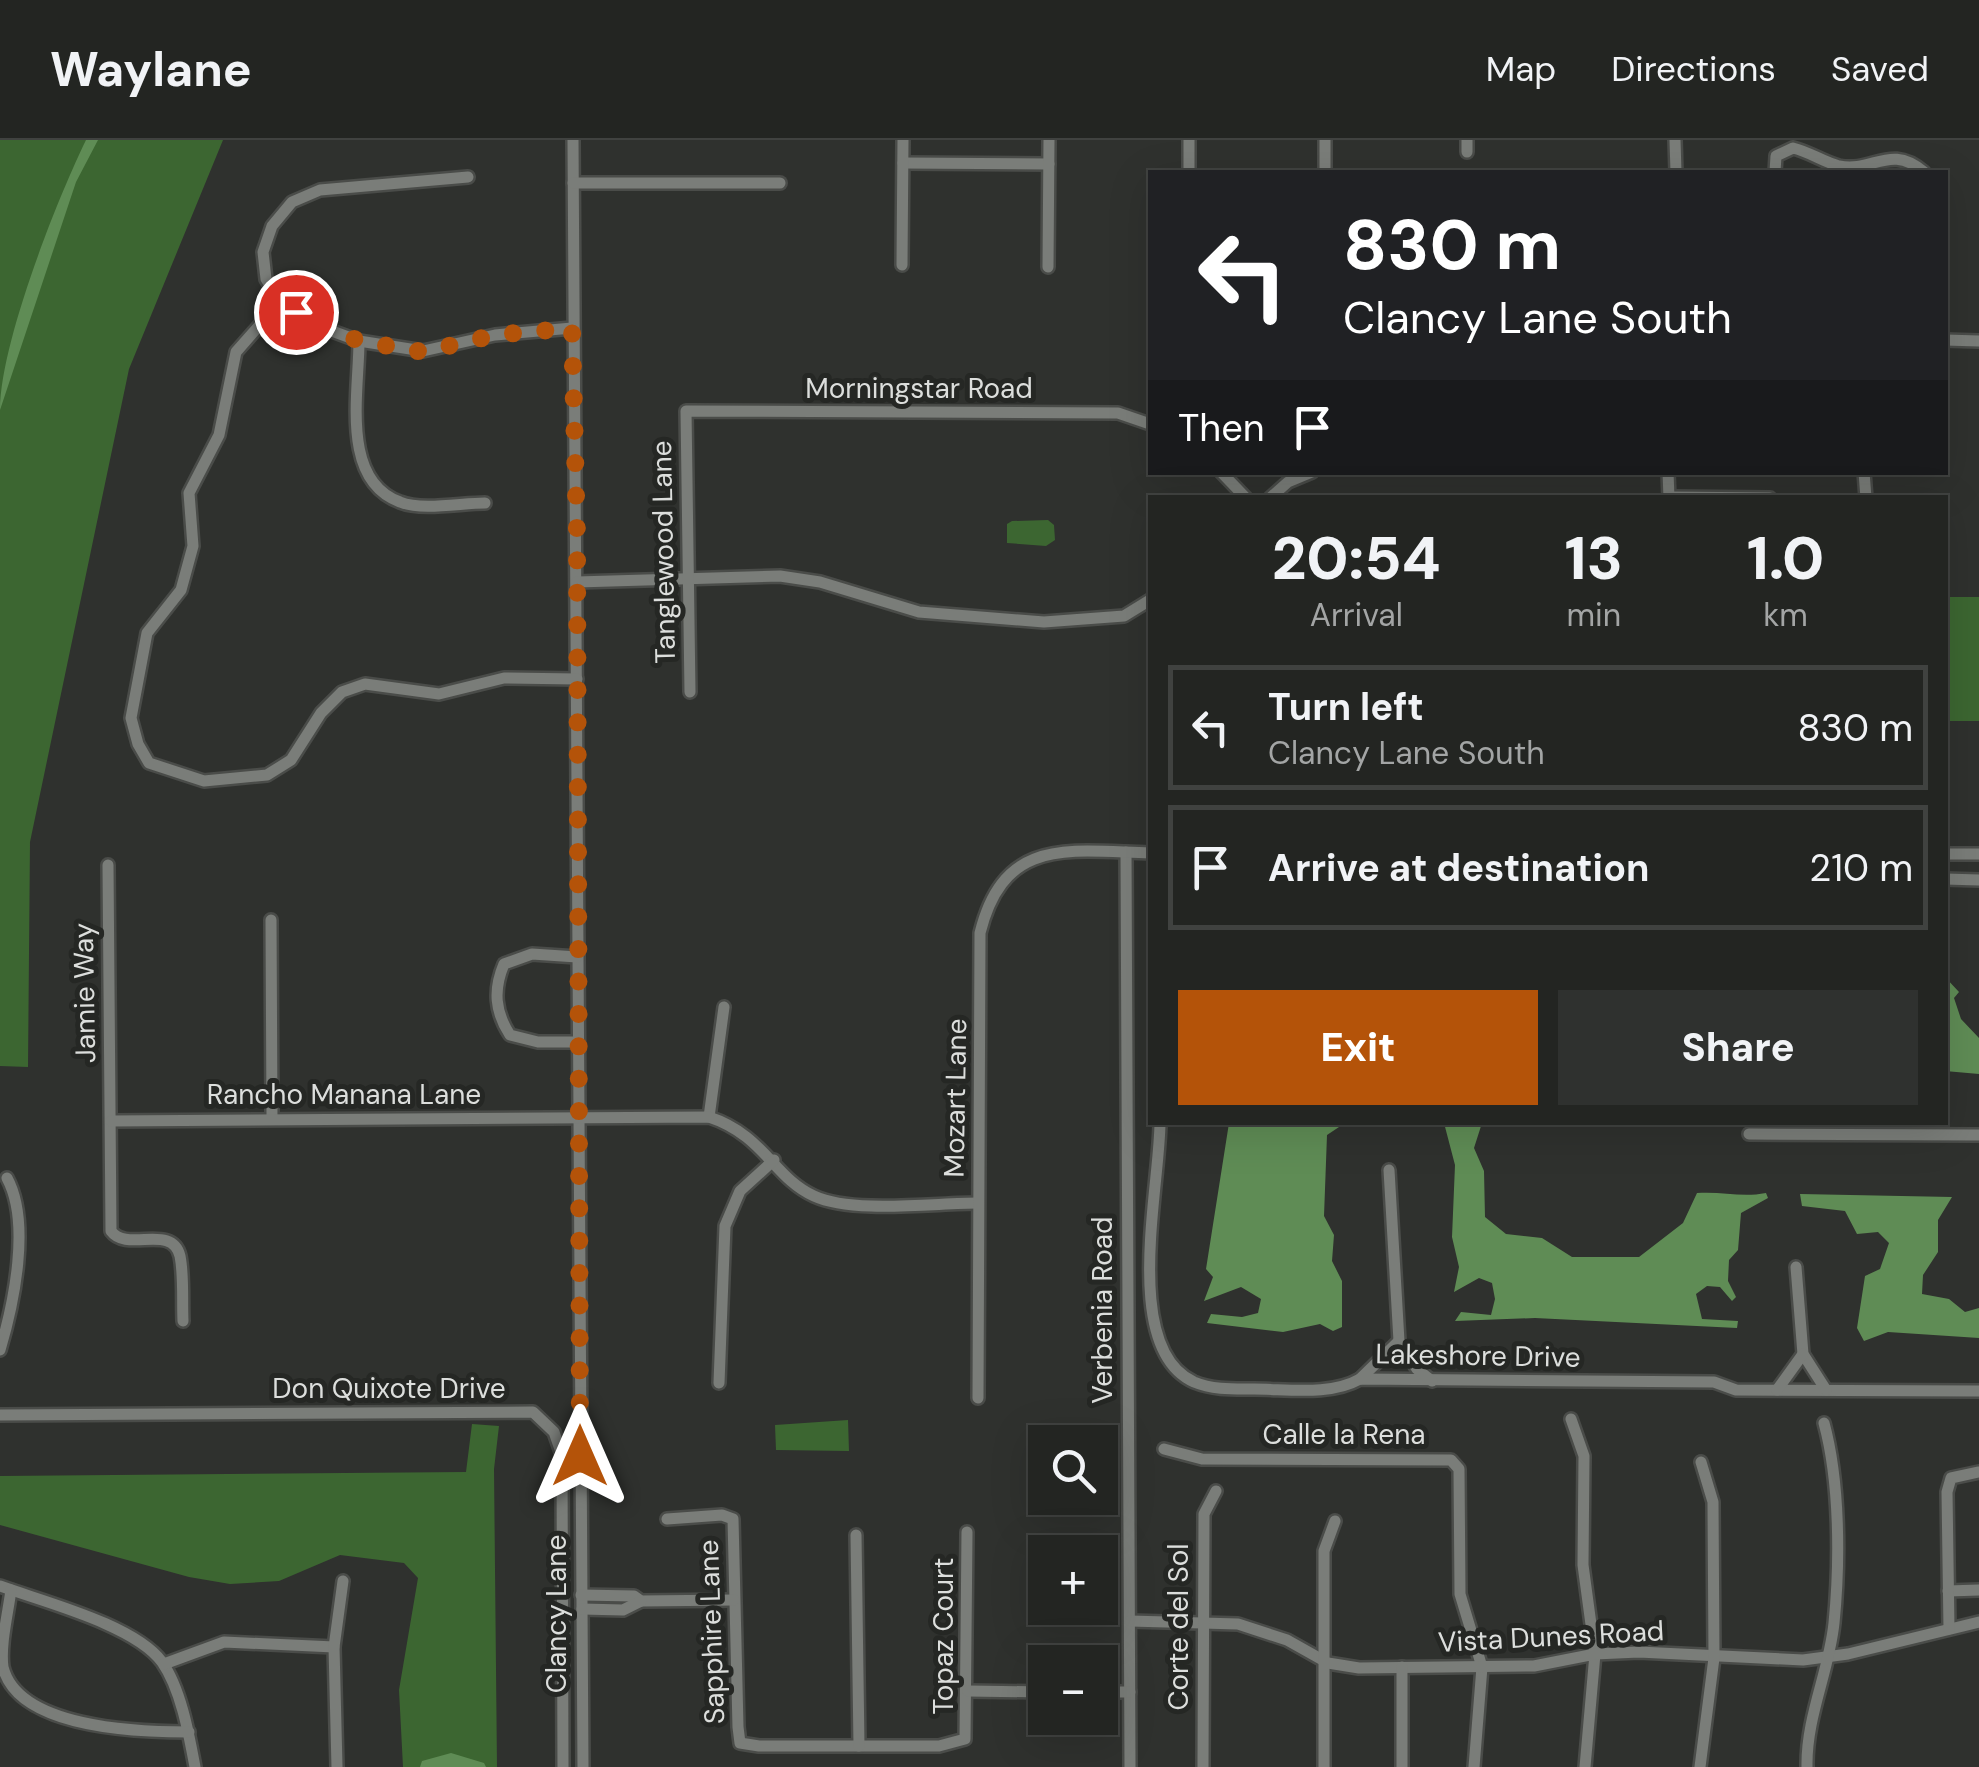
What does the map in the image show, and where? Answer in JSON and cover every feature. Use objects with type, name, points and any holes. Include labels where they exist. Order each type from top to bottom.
[{"type":"street","name":"Clancy Lane","points":[[573,140],[582,1767]]},
{"type":"street","points":[[902,265],[903,140]]},
{"type":"street","points":[[1048,267],[1049,140]]},
{"type":"street","points":[[1189,140],[1189,170]]},
{"type":"street","points":[[1326,140],[1326,170]]},
{"type":"street","points":[[1676,140],[1676,170]]},
{"type":"street","points":[[1774,170],[1776,156],[1794,148],[1841,166],[1881,158],[1907,160],[1921,170]]},
{"type":"street","points":[[903,162],[1049,164]]},
{"type":"street","points":[[468,178],[320,190],[292,202],[272,226],[263,252],[266,280],[280,302],[313,324],[360,341],[423,352],[495,335],[572,328]]},
{"type":"street","points":[[573,184],[780,183]]},
{"type":"street","points":[[280,302],[236,352],[220,435],[189,492],[193,546],[181,590],[147,634],[131,718],[138,744],[149,763],[204,781],[267,775],[291,760],[321,713],[342,692],[365,684],[439,694],[504,678],[577,679]]},
{"type":"street","points":[[1948,340],[1979,340]]},
{"type":"street","points":[[360,341],[361,464],[380,492],[403,504],[485,503]]},
{"type":"street","name":"Morningstar Road","points":[[686,411],[1118,413],[1148,423]]},
{"type":"street","name":"Tanglewood Lane","points":[[686,411],[690,692]]},
{"type":"street","points":[[1225,475],[1243,495]]},
{"type":"street","points":[[1273,495],[1288,482],[1305,475]]},
{"type":"street","points":[[577,582],[780,576],[820,582],[919,612],[968,619],[1044,622],[1124,616],[1148,601]]},
{"type":"street","name":"Mozart Lane","points":[[709,1116],[736,1126],[811,1195],[840,1203],[978,1203],[980,933],[988,900],[1014,868],[1051,852],[1148,853]]},
{"type":"street","name":"Verbenia Road","points":[[1126,852],[1130,1767]]},
{"type":"street","points":[[1948,854],[1979,854]]},
{"type":"street","name":"Jamie Way","points":[[108,864],[111,1231],[123,1240],[165,1239],[174,1244],[180,1255],[182,1321]]},
{"type":"street","points":[[1948,879],[1979,880]]},
{"type":"street","points":[[271,920],[272,1118]]},
{"type":"street","points":[[578,957],[532,954],[504,964],[498,980],[498,1016],[510,1035],[538,1042],[578,1042]]},
{"type":"street","points":[[578,1120],[709,1116],[724,1007]]},
{"type":"street","name":"Rancho Manana Lane","points":[[111,1121],[578,1120]]},
{"type":"street","name":"Lakeshore Drive","points":[[1160,1125],[1160,1163],[1152,1219],[1152,1322],[1172,1366],[1194,1382],[1222,1389],[1337,1389],[1360,1379],[1714,1382],[1736,1390],[1979,1391]]},
{"type":"street","points":[[1894,1125],[1910,1134]]},
{"type":"street","points":[[1750,1134],[1860,1128],[1910,1134],[1979,1135]]},
{"type":"street","points":[[720,1383],[725,1226],[740,1191],[774,1160]]},
{"type":"street","points":[[1388,1170],[1399,1341],[1417,1369],[1432,1380]]},
{"type":"street","points":[[0,1350],[18,1267],[15,1192],[7,1178]]},
{"type":"street","points":[[978,1203],[978,1398]]},
{"type":"street","points":[[1796,1268],[1803,1354],[1826,1390]]},
{"type":"street","points":[[1360,1379],[1399,1341]]},
{"type":"street","points":[[1776,1390],[1803,1354]]},
{"type":"street","name":"Don Quixote Drive","points":[[0,1415],[533,1412],[554,1432],[562,1456],[563,1767]]},
{"type":"street","points":[[1571,1419],[1584,1456],[1584,1566],[1596,1654],[1585,1767]]},
{"type":"street","points":[[1808,1767],[1810,1730],[1834,1622],[1835,1465],[1824,1424]]},
{"type":"street","name":"Calle la Rena","points":[[1164,1449],[1202,1459],[1451,1460],[1459,1469],[1460,1594],[1482,1667],[1474,1767]]},
{"type":"street","points":[[1700,1767],[1703,1714],[1714,1658],[1714,1502],[1702,1462]]},
{"type":"street","points":[[1948,1629],[1947,1492],[1951,1478],[1979,1472]]},
{"type":"street","name":"Corte del Sol","points":[[1203,1767],[1204,1514],[1216,1491]]},
{"type":"street","name":"Sapphire Lane","points":[[667,1520],[722,1515],[733,1519],[740,1743],[859,1746]]},
{"type":"street","points":[[1324,1767],[1324,1551],[1335,1521]]},
{"type":"street","name":"Topaz Court","points":[[859,1746],[939,1746],[966,1739],[968,1532]]},
{"type":"street","points":[[856,1535],[859,1746]]},
{"type":"street","points":[[337,1767],[334,1647],[344,1580]]},
{"type":"street","points":[[189,1732],[128,1732],[32,1707],[9,1686],[2,1662],[6,1588],[140,1640],[164,1664],[189,1732],[196,1767]]},
{"type":"street","points":[[1948,1590],[1979,1590]]},
{"type":"street","points":[[582,1595],[634,1596],[641,1601]]},
{"type":"street","points":[[582,1610],[623,1610],[641,1601],[734,1600]]},
{"type":"street","name":"Vista Dunes Road","points":[[1130,1620],[1203,1620],[1268,1632],[1342,1667],[1402,1668],[1534,1666],[1596,1654],[1639,1652],[1714,1658],[1828,1658],[1979,1622]]},
{"type":"street","points":[[164,1664],[224,1642],[334,1647]]},
{"type":"street","points":[[1402,1668],[1402,1767]]},
{"type":"street","points":[[968,1691],[1028,1692]]},
{"type":"street","points":[[1118,1692],[1130,1692]]},
{"type":"shaded area","points":[[0,140],[223,140],[129,369],[30,842],[28,1067],[0,1066]]},
{"type":"shaded area","points":[[86,140],[98,140],[76,182],[0,410],[2,382],[19,312]]},
{"type":"shaded area","points":[[1048,520],[1054,525],[1055,540],[1046,546],[1007,543],[1007,524],[1012,521]]},
{"type":"shaded area","points":[[1948,597],[1979,597],[1979,721],[1948,721]]},
{"type":"shaded area","points":[[1948,980],[1959,992],[1954,998],[1961,1019],[1979,1038],[1979,1074],[1948,1071]]},
{"type":"shaded area","points":[[1229,1125],[1342,1125],[1327,1135],[1324,1216],[1334,1235],[1332,1261],[1342,1281],[1342,1327],[1333,1331],[1320,1324],[1283,1332],[1207,1323],[1211,1314],[1242,1317],[1258,1313],[1261,1299],[1241,1287],[1204,1301],[1213,1277],[1206,1269]]},
{"type":"shaded area","points":[[1445,1125],[1481,1125],[1474,1148],[1484,1171],[1485,1217],[1506,1234],[1542,1238],[1572,1257],[1639,1257],[1683,1223],[1697,1193],[1766,1193],[1768,1198],[1741,1213],[1738,1250],[1729,1260],[1728,1281],[1736,1297],[1732,1301],[1720,1287],[1707,1286],[1696,1294],[1702,1319],[1738,1321],[1737,1328],[1535,1318],[1455,1321],[1461,1312],[1491,1315],[1495,1299],[1492,1283],[1479,1278],[1454,1292],[1459,1267],[1452,1237],[1455,1165]]},
{"type":"shaded area","points":[[1800,1194],[1952,1197],[1938,1220],[1938,1252],[1923,1275],[1922,1294],[1949,1299],[1965,1312],[1979,1308],[1979,1338],[1888,1332],[1864,1341],[1857,1328],[1865,1276],[1880,1269],[1889,1243],[1878,1232],[1857,1234],[1845,1211],[1802,1206]]},
{"type":"shaded area","points":[[848,1420],[849,1451],[776,1450],[775,1425]]},
{"type":"shaded area","points":[[472,1424],[499,1426],[494,1469],[497,1767],[403,1767],[399,1690],[418,1578],[404,1563],[340,1555],[279,1581],[230,1584],[189,1577],[0,1525],[0,1476],[466,1472]]},
{"type":"shaded area","points":[[451,1753],[486,1767],[420,1767],[422,1761]]},
{"type":"route","points":[[296,312],[313,324],[360,341],[423,352],[524,330],[572,328],[577,534],[580,1456]]}]
